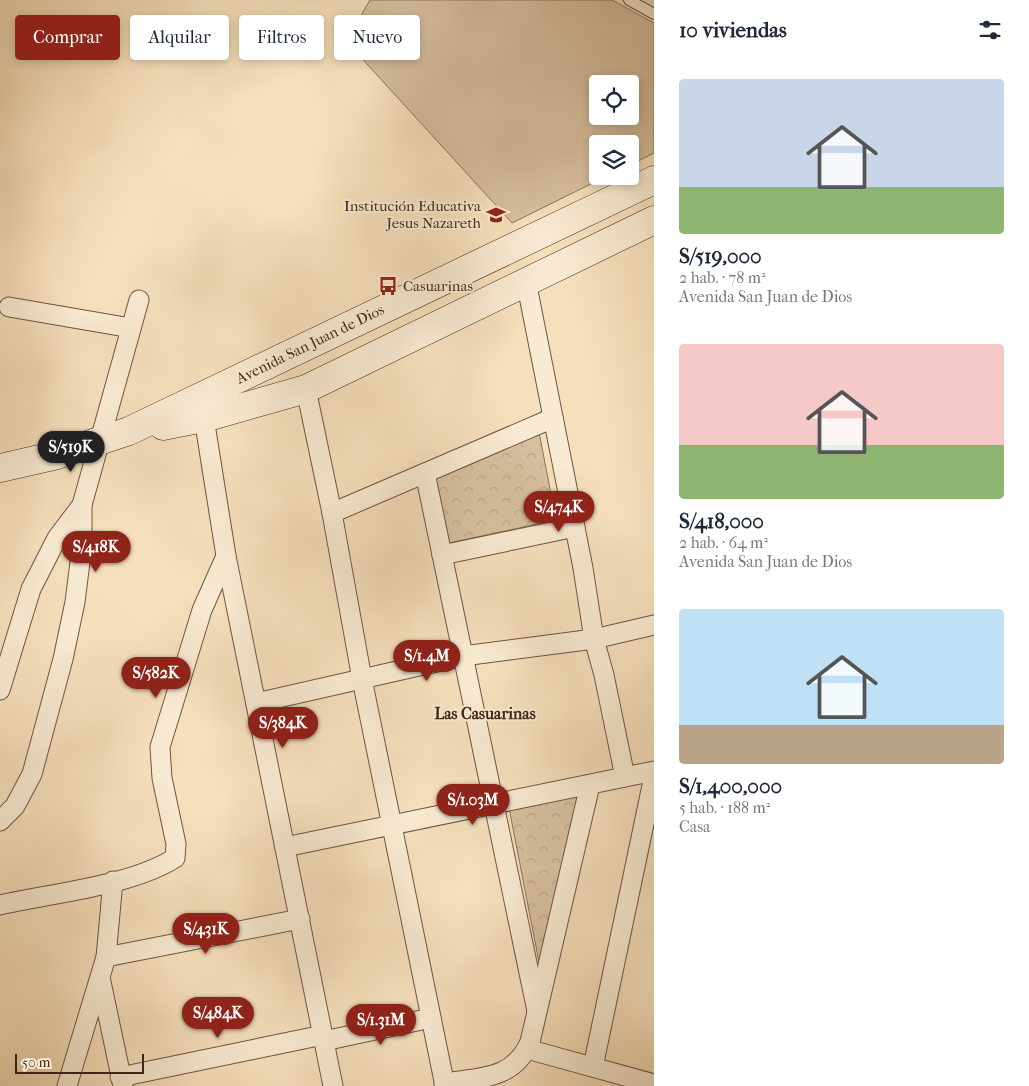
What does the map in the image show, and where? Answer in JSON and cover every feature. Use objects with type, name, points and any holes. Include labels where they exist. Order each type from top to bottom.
[{"type":"main road","name":"Avenida San Juan de Dios","points":[[0,468],[99,443],[129,431],[654,180]]},
{"type":"main road","name":"Avenida San Juan de Dios","points":[[129,431],[204,418],[306,388],[654,220]]},
{"type":"street","points":[[526,281],[575,527],[594,639],[604,675],[625,778]]},
{"type":"street","points":[[0,821],[15,806],[32,774],[63,659],[75,602],[82,546],[82,505],[139,300]]},
{"type":"street","points":[[9,307],[131,328]]},
{"type":"street","points":[[306,388],[332,513],[362,679],[445,1084],[492,1075],[510,1078],[523,1058],[537,1011],[590,785]]},
{"type":"street","points":[[204,418],[226,556],[333,1086]]},
{"type":"street","points":[[332,513],[553,418]]},
{"type":"street","points":[[425,472],[537,1011]]},
{"type":"street","points":[[0,690],[31,589],[57,538],[82,505]]},
{"type":"street","points":[[442,555],[575,527]]},
{"type":"street","points":[[0,905],[113,881],[164,865],[175,858],[176,844],[162,778],[160,747],[202,610],[226,556]]},
{"type":"street","points":[[256,703],[463,656],[594,639],[654,625]]},
{"type":"street","points":[[285,847],[654,771]]},
{"type":"street","points":[[593,1067],[654,776]]},
{"type":"street","points":[[67,1086],[106,957],[113,881]]},
{"type":"street","points":[[106,957],[300,919]]},
{"type":"street","points":[[100,979],[122,1082],[324,1038],[431,1018]]},
{"type":"street","points":[[527,1049],[654,1084]]},
{"type":"lane","points":[[629,0],[654,14]]},
{"type":"green space","points":[[370,0],[612,0],[654,23],[654,153],[639,160],[639,135],[589,135],[589,185],[512,223],[363,60],[420,60],[420,15],[361,15]]},
{"type":"green space","points":[[539,432],[556,520],[449,543],[433,476]]},
{"type":"green space","points":[[578,794],[540,967],[509,808]]},
{"type":"place","name":"Institución Educativa Jesus Nazareth","points":[[496,215]]},
{"type":"place","name":"Casuarinas","points":[[388,286]]},
{"type":"district","name":"Las Casuarinas","points":[[485,713]]}]
